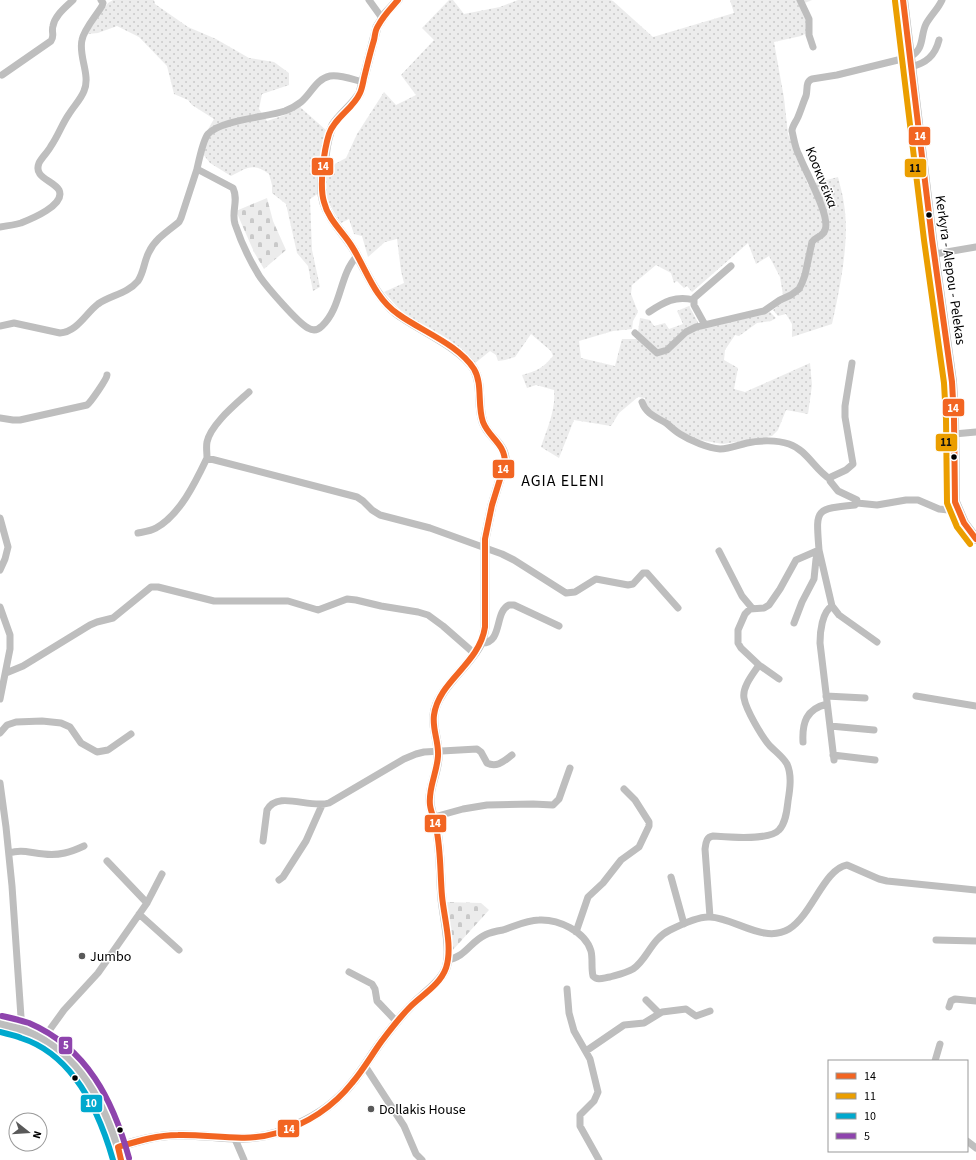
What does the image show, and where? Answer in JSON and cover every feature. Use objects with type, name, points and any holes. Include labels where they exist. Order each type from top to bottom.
[{"type":"main road","name":"Kerkyra - Alepou - Pelekas","points":[[904,0],[934,254],[952,382],[955,497],[958,511],[964,523],[976,539]]},
{"type":"main road","points":[[0,1024],[19,1028],[43,1039],[66,1056],[89,1081],[105,1112],[118,1147],[121,1160]]},
{"type":"street","points":[[2,76],[51,41],[54,36],[52,28],[53,22],[62,10],[73,0]]},
{"type":"street","points":[[0,227],[20,223],[35,217],[46,211],[59,200],[60,194],[58,190],[40,175],[38,167],[52,146],[84,90],[86,83],[82,40],[102,6],[103,3],[101,0]]},
{"type":"street","points":[[369,0],[382,18]]},
{"type":"street","points":[[118,1147],[147,1139],[171,1135],[200,1135],[247,1139],[267,1135],[302,1123],[339,1098],[396,1021],[441,976],[446,969],[448,960],[440,856],[437,830],[430,798],[437,767],[438,751],[433,718],[436,706],[452,682],[482,643],[485,627],[484,548],[490,517],[506,459],[503,447],[492,436],[483,423],[476,373],[469,363],[457,352],[391,309],[379,293],[349,242],[328,212],[322,198],[321,188],[328,138],[331,129],[361,91],[374,35],[382,18],[398,0]]},
{"type":"street","points":[[800,0],[809,19],[809,35],[813,47]]},
{"type":"street","points":[[911,62],[922,42],[926,24],[942,0]]},
{"type":"street","points":[[911,62],[929,60],[939,40]]},
{"type":"street","name":"Κοσκινεϊκα","points":[[635,333],[657,353],[667,350],[686,332],[696,327],[764,312],[780,300],[792,295],[799,289],[802,283],[813,240],[826,230],[825,217],[821,204],[798,154],[792,131],[807,93],[807,83],[808,81],[911,62]]},
{"type":"street","points":[[0,326],[14,323],[65,333],[73,329],[98,304],[125,292],[132,287],[141,275],[146,257],[155,242],[179,222],[207,135],[212,131],[242,120],[276,114],[291,108],[302,101],[320,81],[329,76],[336,76],[363,82]]},
{"type":"street","points":[[197,169],[233,188],[236,197],[233,211],[235,223],[255,267],[264,282],[306,328],[313,330],[318,329],[327,320],[339,297],[349,267],[357,256]]},
{"type":"street","points":[[934,254],[976,246]]},
{"type":"street","points":[[705,325],[694,305],[694,300],[698,294],[731,266]]},
{"type":"street","points":[[649,312],[662,304],[678,298],[683,297],[694,300]]},
{"type":"street","points":[[830,479],[850,468],[853,464],[846,427],[845,406],[852,363]]},
{"type":"street","points":[[0,418],[20,420],[87,405],[91,403],[107,375]]},
{"type":"street","points":[[138,533],[155,529],[184,501],[207,458],[206,446],[210,435],[224,414],[249,392]]},
{"type":"street","points":[[642,402],[647,412],[665,422],[679,433],[709,446],[722,449],[762,441],[793,445],[802,451],[823,475],[830,479],[838,492],[857,500],[858,503]]},
{"type":"street","points":[[954,434],[976,432]]},
{"type":"street","points":[[207,458],[349,494],[363,501],[372,510],[380,515],[430,528],[514,560],[566,593],[575,592],[596,580],[628,585],[632,584],[643,573],[647,573],[678,608]]},
{"type":"street","points":[[878,642],[839,615],[832,606],[819,550],[817,520],[822,512],[829,507],[856,505],[858,503],[877,505],[906,500],[918,500],[939,509],[958,511]]},
{"type":"street","points":[[0,518],[8,546],[5,559],[0,570]]},
{"type":"street","points":[[779,679],[759,665],[741,648],[737,637],[738,630],[745,614],[752,608],[767,606],[780,589],[796,560],[819,550]]},
{"type":"street","points":[[794,623],[802,602],[814,579],[816,559],[819,550]]},
{"type":"street","points":[[719,551],[738,589],[752,608]]},
{"type":"street","points":[[6,673],[23,666],[90,626],[113,618],[151,587],[158,587],[214,601],[288,601],[318,610],[348,600],[356,600],[418,612],[428,615],[475,654]]},
{"type":"street","points":[[482,643],[488,643],[492,640],[503,610],[509,605],[559,626]]},
{"type":"street","points":[[832,606],[829,608],[826,615],[820,637],[826,700],[834,758],[875,760]]},
{"type":"street","points":[[0,607],[10,635],[10,648],[0,699]]},
{"type":"street","points":[[710,917],[705,849],[708,839],[712,836],[746,838],[774,834],[782,827],[787,811],[790,782],[787,764],[762,734],[744,700],[745,689],[759,665]]},
{"type":"street","points":[[916,696],[976,706]]},
{"type":"street","points":[[803,742],[804,724],[809,714],[826,700],[865,698]]},
{"type":"street","points":[[0,733],[7,725],[16,722],[61,723],[70,727],[78,739],[88,748],[97,752],[101,752],[117,744],[131,734]]},
{"type":"street","points":[[830,726],[874,730]]},
{"type":"street","points":[[263,841],[266,814],[269,807],[279,800],[322,805],[329,803],[410,756],[424,752],[477,749],[481,752],[487,763],[494,765],[502,763],[512,755]]},
{"type":"street","points":[[434,817],[463,809],[486,805],[553,805],[559,799],[570,768]]},
{"type":"street","points":[[0,783],[9,853],[21,1017],[19,1028]]},
{"type":"street","points":[[576,932],[588,897],[604,883],[621,860],[638,846],[648,829],[649,824],[647,819],[634,798],[624,789]]},
{"type":"street","points":[[279,880],[283,877],[306,841],[322,805]]},
{"type":"street","points":[[9,853],[18,850],[59,855],[84,846]]},
{"type":"street","points":[[107,861],[146,903]]},
{"type":"street","points":[[448,960],[460,956],[486,934],[531,920],[540,920],[555,922],[576,932],[584,938],[591,952],[593,976],[601,979],[632,970],[662,935],[684,924],[702,918],[710,917],[770,933],[784,931],[790,928],[807,912],[837,868],[846,865],[852,866],[879,879],[887,881],[976,890]]},
{"type":"street","points":[[43,1039],[64,1010],[98,973],[139,914],[162,874]]},
{"type":"street","points":[[671,877],[684,924]]},
{"type":"street","points":[[139,914],[179,950]]},
{"type":"street","points":[[936,940],[976,941]]},
{"type":"street","points":[[349,972],[372,984],[375,988],[377,1001],[396,1021]]},
{"type":"street","points":[[567,989],[569,1013],[574,1031],[591,1062],[598,1092],[594,1101],[580,1115],[579,1121],[582,1132],[598,1160]]},
{"type":"street","points":[[948,1007],[951,1001],[955,999],[976,1001]]},
{"type":"street","points":[[646,1000],[659,1014]]},
{"type":"street","points":[[586,1051],[624,1025],[644,1023],[659,1014],[684,1009],[696,1016],[710,1011]]},
{"type":"street","points":[[935,1060],[940,1044]]},
{"type":"street","points":[[364,1066],[404,1126],[416,1154],[422,1160]]},
{"type":"street","points":[[236,1139],[244,1160]]},
{"type":"street","points":[[968,1142],[976,1148]]},
{"type":"green space","points":[[113,0],[154,0],[155,4],[188,27],[216,39],[249,58],[274,62],[289,73],[289,85],[262,94],[259,109],[267,121],[285,115],[300,107],[327,131],[319,193],[310,199],[312,250],[320,287],[313,291],[308,266],[297,253],[286,204],[272,193],[272,185],[269,174],[254,167],[231,176],[210,163],[203,154],[207,131],[214,119],[192,105],[188,100],[174,94],[167,66],[139,37],[117,26],[98,33],[87,34],[108,3]]},
{"type":"green space","points":[[449,0],[453,0],[464,14],[500,7],[518,0],[610,0],[653,37],[734,13],[730,0],[812,0],[800,5],[808,20],[807,33],[801,36],[774,42],[784,98],[788,134],[808,185],[838,177],[843,197],[846,218],[845,248],[841,280],[832,324],[792,337],[792,324],[786,314],[778,316],[773,310],[784,301],[780,277],[769,256],[756,264],[748,243],[692,292],[687,286],[684,288],[677,281],[674,283],[671,273],[656,265],[632,285],[631,294],[638,312],[633,321],[632,329],[613,331],[579,341],[581,358],[615,366],[622,339],[637,339],[640,318],[650,320],[654,326],[665,323],[669,329],[683,324],[677,311],[689,306],[701,328],[770,312],[776,318],[771,321],[757,323],[739,336],[735,335],[725,350],[724,360],[738,368],[734,389],[745,392],[810,363],[812,385],[808,414],[786,410],[778,430],[772,436],[723,444],[694,439],[645,407],[645,398],[638,397],[619,413],[611,426],[574,420],[559,458],[541,447],[554,405],[554,390],[536,385],[527,388],[522,375],[543,366],[553,356],[551,351],[531,334],[515,357],[498,361],[496,355],[490,351],[474,364],[400,310],[384,292],[404,283],[397,239],[385,242],[368,257],[362,236],[354,234],[349,219],[341,223],[329,202],[326,192],[327,168],[346,158],[357,134],[384,92],[396,105],[416,95],[401,75],[434,40],[422,28]]},
{"type":"green space","points":[[267,198],[273,221],[286,250],[264,269],[254,252],[236,211]]},
{"type":"green space","points":[[445,902],[481,903],[489,910],[451,952]]},
{"type":"transit line","name":"14","points":[[121,1160],[118,1147],[148,1139],[178,1135],[240,1138],[265,1136],[298,1125],[318,1114],[345,1092],[402,1015],[440,980],[448,960],[449,951],[442,896],[439,844],[430,805],[430,793],[438,756],[434,715],[437,703],[443,692],[475,652],[485,627],[485,539],[492,505],[505,463],[504,456],[500,445],[483,422],[480,409],[477,375],[474,369],[459,352],[439,338],[398,314],[383,300],[371,282],[351,245],[329,214],[324,202],[322,187],[325,149],[329,134],[335,123],[357,99],[362,88],[376,29],[385,15],[398,0]]},
{"type":"transit line","name":"14","points":[[903,0],[932,239],[952,382],[955,502],[964,523],[976,539]]},
{"type":"transit line","name":"11","points":[[895,1],[924,240],[944,383],[947,503],[957,527],[970,544]]},
{"type":"transit line","name":"5","points":[[2,1016],[29,1023],[49,1034],[67,1046],[82,1061],[106,1096],[115,1116],[129,1158]]},
{"type":"transit line","name":"10","points":[[0,1032],[18,1037],[40,1046],[56,1057],[70,1071],[92,1104],[113,1160]]},
{"type":"place","name":"Jumbo","points":[[82,956]]},
{"type":"place","name":"Dollakis House","points":[[371,1109]]},
{"type":"district","name":"AGIA ELENI","points":[[563,480]]}]
